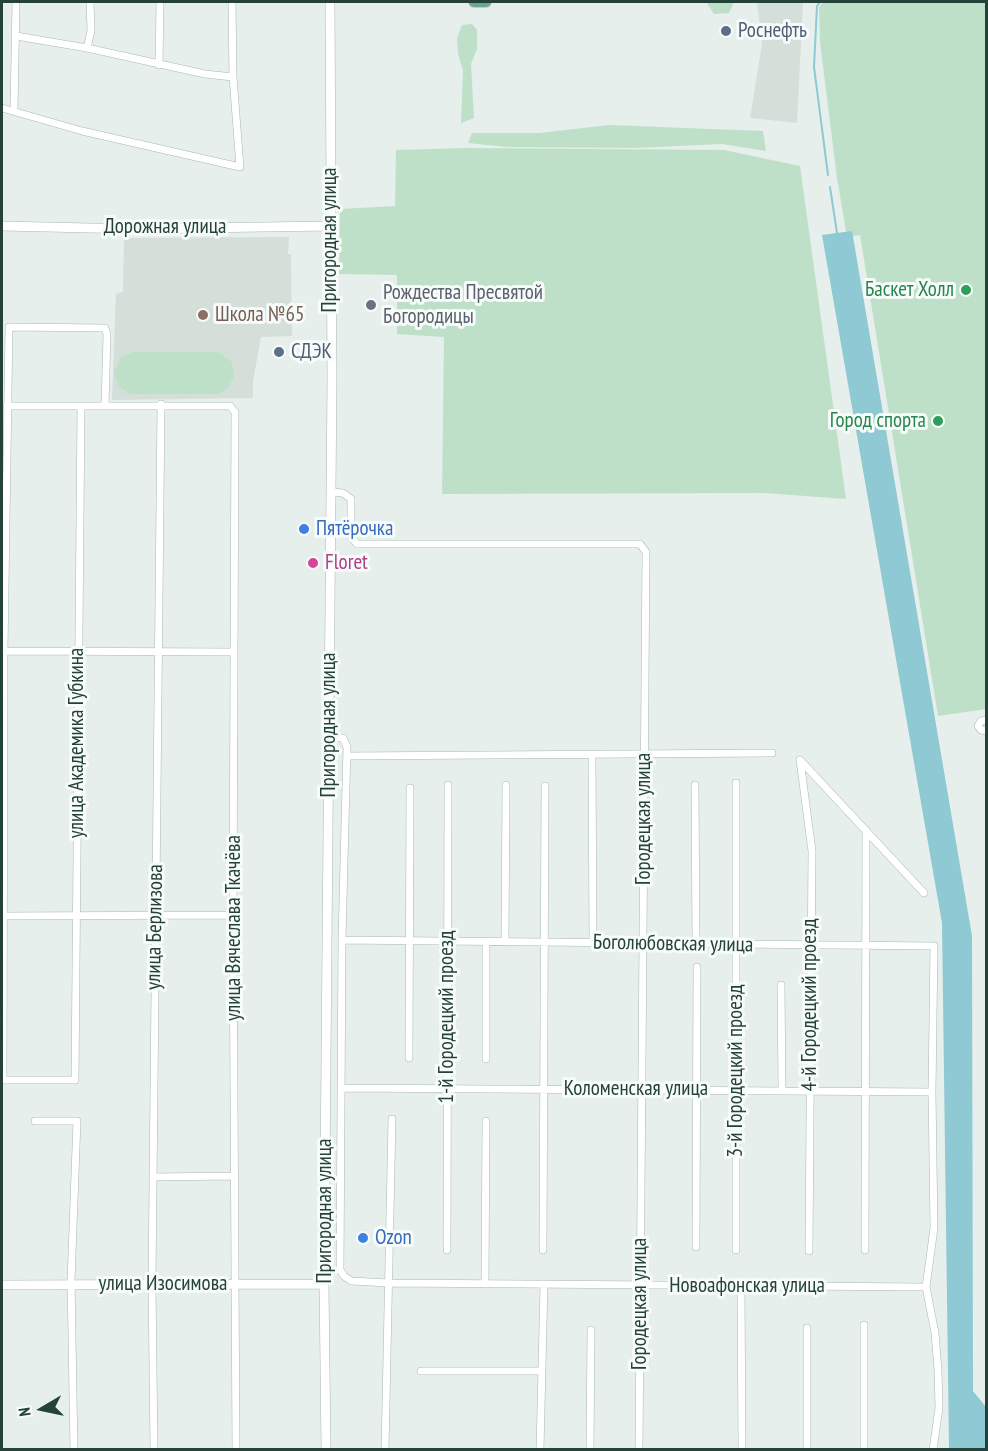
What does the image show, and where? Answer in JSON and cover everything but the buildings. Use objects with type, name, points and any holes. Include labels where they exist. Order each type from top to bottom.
[{"type":"main road","points":[[474,2],[486,2]]},
{"type":"street","points":[[14,110],[16,2]]},
{"type":"street","points":[[87,48],[91,31],[90,2]]},
{"type":"street","points":[[159,65],[160,2]]},
{"type":"street","points":[[2,108],[72,129],[240,167],[233,77],[232,2]]},
{"type":"street","name":"Пригородная улица","points":[[326,1449],[324,1284],[331,492],[330,2]]},
{"type":"street","points":[[16,36],[87,48],[159,65],[233,77]]},
{"type":"street","name":"Дорожная улица","points":[[2,226],[134,229],[329,225]]},
{"type":"street","points":[[105,406],[107,333],[105,328],[11,325],[7,330],[3,916],[233,915]]},
{"type":"street","points":[[8,406],[81,407],[161,404]]},
{"type":"street","name":"улица Вячеслава Ткачёва","points":[[161,404],[233,408],[236,1449]]},
{"type":"street","name":"улица Берлизова","points":[[154,1449],[152,1283],[161,404]]},
{"type":"street","name":"улица Академика Губкина","points":[[3,916],[3,1080],[75,1080],[77,652],[81,407]]},
{"type":"street","name":"Городецкая улица","points":[[331,492],[343,493],[351,499],[351,537],[357,544],[640,544],[646,552],[639,1449]]},
{"type":"street","points":[[4,651],[234,652]]},
{"type":"street","points":[[986,733],[978,726],[981,721],[987,720]]},
{"type":"street","points":[[329,737],[343,738],[347,756],[772,753]]},
{"type":"street","points":[[592,755],[593,943]]},
{"type":"street","name":"Новоафонская улица","points":[[347,756],[342,906],[340,1270],[351,1281],[926,1287]]},
{"type":"street","name":"4-й Городецкий проезд","points":[[808,1251],[809,945],[812,851],[800,760],[866,830]]},
{"type":"street","name":"3-й Городецкий проезд","points":[[736,783],[736,1250]]},
{"type":"street","name":"1-й Городецкий проезд","points":[[447,1250],[448,785]]},
{"type":"street","points":[[505,942],[506,785]]},
{"type":"street","points":[[695,785],[696,944]]},
{"type":"street","points":[[543,1250],[545,786]]},
{"type":"street","points":[[409,1058],[410,788]]},
{"type":"street","points":[[866,830],[924,893]]},
{"type":"street","points":[[865,1250],[866,830]]},
{"type":"street","points":[[328,906],[342,906]]},
{"type":"street","name":"Боголюбовская улица","points":[[342,940],[934,946],[932,1092]]},
{"type":"street","points":[[486,942],[486,1059]]},
{"type":"street","points":[[696,1247],[697,967]]},
{"type":"street","points":[[782,985],[782,1090]]},
{"type":"street","name":"Коломенская улица","points":[[341,1088],[932,1092]]},
{"type":"street","points":[[932,1092],[934,1228],[926,1287],[935,1333],[938,1370],[939,1408],[933,1449]]},
{"type":"street","points":[[326,1100],[341,1101]]},
{"type":"street","points":[[385,1449],[386,1301],[389,1282],[392,1119]]},
{"type":"street","points":[[35,1122],[77,1121],[71,1284],[74,1449]]},
{"type":"street","points":[[485,1284],[486,1121]]},
{"type":"street","points":[[154,1177],[234,1176]]},
{"type":"street","name":"улица Изосимова","points":[[2,1285],[324,1284]]},
{"type":"street","points":[[540,1449],[544,1284]]},
{"type":"street","points":[[741,1286],[742,1449]]},
{"type":"street","points":[[864,1325],[864,1449]]},
{"type":"street","points":[[807,1328],[807,1449]]},
{"type":"street","points":[[590,1449],[591,1330]]},
{"type":"street","points":[[421,1371],[542,1371]]},
{"type":"shaded area","points":[[757,2],[803,2],[797,123],[750,118],[762,44]]},
{"type":"shaded area","name":"Школа №65","points":[[289,237],[292,336],[261,337],[253,381],[253,398],[112,400],[116,294],[123,292],[124,238]]},
{"type":"green space","points":[[706,2],[734,2],[729,13],[714,14]]},
{"type":"green space","name":"Город спорта","points":[[823,2],[986,2],[986,709],[938,716],[860,235],[847,237],[837,178],[820,42],[819,7]]},
{"type":"green space","points":[[472,24],[477,30],[477,49],[471,64],[474,118],[461,123],[463,70],[458,54],[457,38],[462,25]]},
{"type":"green space","points":[[609,125],[763,131],[766,151],[722,144],[635,148],[507,147],[468,143],[472,133],[540,133]]},
{"type":"green space","points":[[465,148],[724,150],[800,166],[846,499],[764,493],[442,494],[444,337],[397,334],[397,275],[339,274],[340,209],[395,206],[396,150]]},
{"type":"green space","points":[[134,352],[218,352],[232,362],[234,377],[227,389],[218,394],[130,394],[119,387],[114,372],[121,357]]},
{"type":"water","points":[[852,231],[972,936],[973,1391],[986,1407],[986,1449],[949,1449],[942,923],[822,235]]},
{"type":"waterway","points":[[820,2],[817,6],[814,67],[828,175]]},
{"type":"waterway","points":[[830,187],[837,233]]},
{"type":"place","name":"Роснефть","points":[[726,31]]},
{"type":"place","name":"Баскет Холл","points":[[966,290]]},
{"type":"place","name":"Рождества Пресвятой Богородицы","points":[[371,305]]},
{"type":"place","name":"Школа №65","points":[[203,315]]},
{"type":"place","name":"СДЭК","points":[[279,352]]},
{"type":"place","name":"Город спорта","points":[[938,421]]},
{"type":"place","name":"Пятёрочка","points":[[304,529]]},
{"type":"place","name":"Floret","points":[[313,563]]},
{"type":"place","name":"Ozon","points":[[363,1238]]}]
